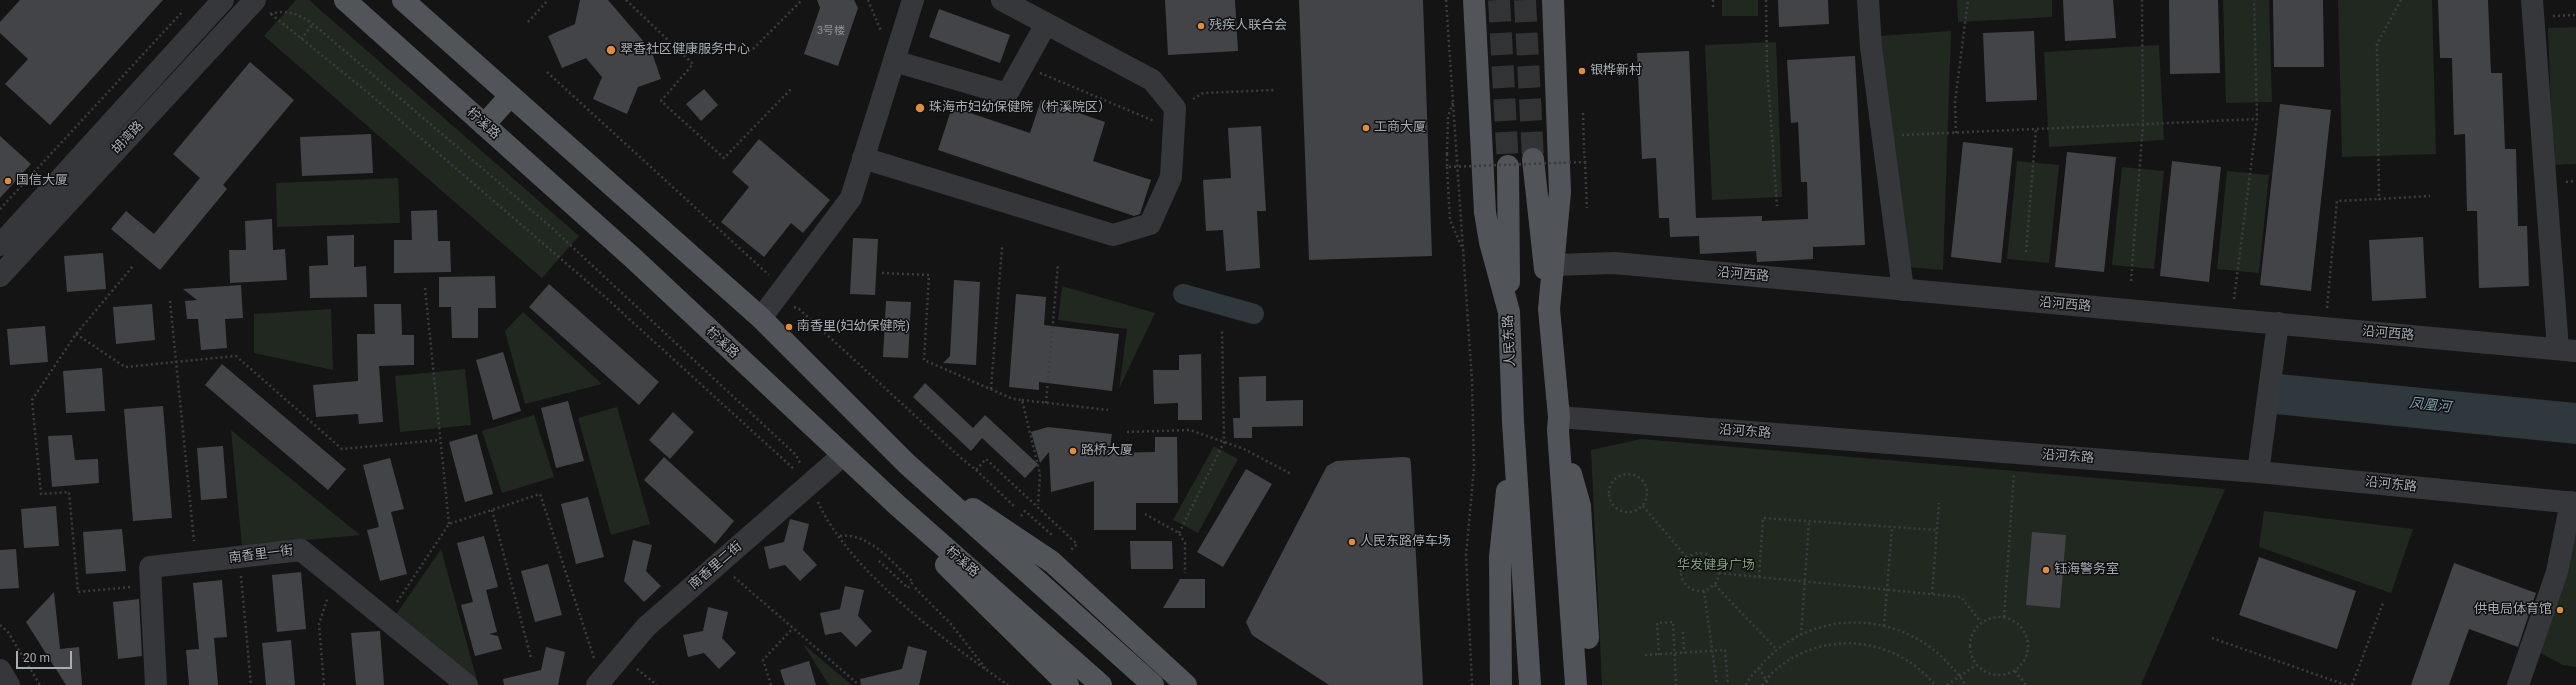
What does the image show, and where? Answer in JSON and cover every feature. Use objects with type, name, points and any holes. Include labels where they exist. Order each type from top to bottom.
[{"type":"main road","name":"柠溪路","points":[[345,0],[633,258],[897,505],[1101,685]]},
{"type":"main road","points":[[402,0],[510,96],[773,303],[907,464],[1153,685]]},
{"type":"main road","points":[[416,0],[443,36]]},
{"type":"main road","name":"人民东路","points":[[1474,0],[1485,212],[1490,242],[1509,312],[1513,422],[1530,685]]},
{"type":"main road","points":[[1550,310],[1560,170],[1553,0]]},
{"type":"main road","points":[[484,125],[510,96]]},
{"type":"main road","points":[[1533,159],[1550,310],[1576,685]]},
{"type":"main road","points":[[1508,166],[1509,312]]},
{"type":"main road","points":[[1501,685],[1500,557],[1513,422]]},
{"type":"main road","points":[[1559,424],[1580,506],[1591,685]]},
{"type":"main road","points":[[907,464],[1052,562],[1186,685]]},
{"type":"main road","points":[[897,505],[953,574],[1068,685]]},
{"type":"street","name":"胡湾路","points":[[0,245],[223,0]]},
{"type":"street","points":[[773,303],[851,198],[913,0]]},
{"type":"street","points":[[863,158],[1112,235],[1150,224],[1171,177],[1175,108],[1152,80],[1002,0]]},
{"type":"street","points":[[1868,0],[1871,47],[1902,290]]},
{"type":"street","points":[[2532,0],[2567,350]]},
{"type":"street","name":"胡湾路","points":[[0,276],[263,10]]},
{"type":"street","points":[[894,60],[1007,94],[1046,24]]},
{"type":"street","name":"沿河西路","points":[[1554,265],[1614,263],[2567,350]]},
{"type":"street","points":[[2258,472],[2278,323]]},
{"type":"street","name":"沿河东路","points":[[1559,424],[2016,453],[2258,472],[2574,502]]},
{"type":"street","name":"南香里二街","points":[[599,683],[646,627],[843,454]]},
{"type":"street","points":[[2518,685],[2557,572],[2574,502]]},
{"type":"street","name":"南香里一街","points":[[156,685],[150,568],[301,550],[467,685]]},
{"type":"street","points":[[0,670],[9,685]]},
{"type":"path","points":[[528,22],[548,0]]},
{"type":"path","points":[[626,0],[692,64],[661,101],[724,158],[792,88]]},
{"type":"path","points":[[752,49],[802,0]]},
{"type":"path","points":[[1446,0],[1465,254],[1474,468],[1466,555],[1472,685]]},
{"type":"path","points":[[1713,0],[1713,8]]},
{"type":"path","points":[[1766,0],[1767,66],[1777,206]]},
{"type":"path","points":[[1956,133],[1955,102],[1968,0]]},
{"type":"path","points":[[2131,281],[2143,124],[2142,0]]},
{"type":"path","points":[[2234,299],[2257,119],[2254,0]]},
{"type":"path","points":[[2379,199],[2377,44],[2401,0]]},
{"type":"path","points":[[0,209],[188,6]]},
{"type":"path","points":[[263,10],[294,13],[313,24],[557,232],[796,455],[820,507],[840,536],[863,565],[944,640],[1008,685]]},
{"type":"path","points":[[263,10],[366,91],[604,296],[810,483]]},
{"type":"path","points":[[301,39],[313,24]]},
{"type":"path","points":[[1023,66],[1174,129]]},
{"type":"path","points":[[547,72],[773,303],[799,308],[1016,508]]},
{"type":"path","points":[[1175,108],[1203,93],[1275,90]]},
{"type":"path","points":[[1454,101],[1448,117],[1446,154],[1450,220],[1465,254]]},
{"type":"path","points":[[1583,113],[1587,208]]},
{"type":"path","points":[[1882,136],[2257,119]]},
{"type":"path","points":[[2026,252],[2036,129]]},
{"type":"path","points":[[1447,167],[1585,162]]},
{"type":"path","points":[[2325,328],[2337,201],[2430,196]]},
{"type":"path","points":[[991,390],[1002,246]]},
{"type":"path","points":[[1046,403],[1058,264]]},
{"type":"path","points":[[133,266],[76,334],[32,400],[41,494],[69,492],[78,592],[151,586]]},
{"type":"path","points":[[882,273],[929,275],[924,360],[1012,399],[1108,410]]},
{"type":"path","points":[[425,288],[449,524]]},
{"type":"path","points":[[170,301],[196,562]]},
{"type":"path","points":[[1179,533],[1224,442],[1222,329]]},
{"type":"path","points":[[76,334],[125,367],[236,356],[342,449],[440,440]]},
{"type":"path","points":[[1022,400],[1040,474],[1038,506]]},
{"type":"path","points":[[1127,432],[1190,430],[1244,449],[1291,474]]},
{"type":"path","points":[[2004,617],[2016,453]]},
{"type":"path","points":[[976,470],[986,459],[1038,506],[1077,544],[1068,554]]},
{"type":"path","points":[[1627,473],[1640,477],[1647,488],[1646,500],[1643,506],[1632,512],[1620,510],[1615,507],[1609,496],[1609,490],[1615,478],[1627,473]]},
{"type":"path","points":[[385,619],[449,524],[540,494],[599,683]]},
{"type":"path","points":[[1932,594],[1939,504]]},
{"type":"path","points":[[1643,506],[1688,558]]},
{"type":"path","points":[[492,510],[531,658]]},
{"type":"path","points":[[1145,514],[1179,533],[1185,543],[1185,573]]},
{"type":"path","points":[[1759,577],[1763,518],[1937,530]]},
{"type":"path","points":[[1801,635],[1809,522]]},
{"type":"path","points":[[1884,626],[1892,527]]},
{"type":"path","points":[[840,536],[851,537],[875,548],[913,582],[908,588],[878,560]]},
{"type":"path","points":[[1693,554],[1706,554],[1716,561],[1719,573],[1715,585],[1704,591],[1692,590],[1683,581],[1681,569],[1688,558],[1693,554]]},
{"type":"path","points":[[239,557],[251,685]]},
{"type":"path","points":[[718,563],[859,685]]},
{"type":"path","points":[[1719,573],[1961,597],[1981,622]]},
{"type":"path","points":[[324,685],[319,624],[334,577]]},
{"type":"path","points":[[1715,585],[1776,649]]},
{"type":"path","points":[[915,588],[951,624],[988,671]]},
{"type":"path","points":[[1704,591],[1717,685]]},
{"type":"path","points":[[2352,685],[2382,603]]},
{"type":"path","points":[[2004,617],[2015,621],[2027,637],[2029,646],[2027,656],[2015,671],[1996,676],[1987,673],[1976,665],[1970,650],[1970,640],[1973,631],[1981,622],[1987,618],[2004,617]]},
{"type":"path","points":[[1746,685],[1776,649],[1812,629],[1852,621],[1892,627],[1929,645],[1960,676],[1965,685]]},
{"type":"path","points":[[1659,654],[1657,623],[1673,622],[1676,685]]},
{"type":"path","points":[[0,625],[8,632],[40,685]]},
{"type":"path","points":[[771,685],[763,660],[793,628]]},
{"type":"path","points":[[1683,632],[1684,653]]},
{"type":"path","points":[[2212,638],[2346,685]]},
{"type":"path","points":[[1762,685],[1778,667],[1812,648],[1850,642],[1889,650],[1922,670],[1935,685]]},
{"type":"path","points":[[1645,656],[1725,650],[1728,685]]},
{"type":"path","points":[[621,657],[658,685]]},
{"type":"path","points":[[1947,685],[1976,665]]},
{"type":"path","points":[[1759,668],[1769,685]]},
{"type":"path","points":[[2015,671],[2026,685]]},
{"type":"green space","points":[[296,0],[309,0],[579,236],[542,278],[264,36]]},
{"type":"green space","points":[[1722,0],[1758,0],[1758,16],[1722,16]]},
{"type":"green space","points":[[1957,0],[2052,0],[2052,17],[1958,22]]},
{"type":"green space","points":[[2223,0],[2269,0],[2272,102],[2226,103]]},
{"type":"green space","points":[[2338,0],[2432,0],[2436,154],[2342,157]]},
{"type":"green space","points":[[2576,27],[2576,164],[2553,165],[2548,28]]},
{"type":"green space","points":[[1951,31],[1943,270],[1907,267],[1879,36]]},
{"type":"green space","points":[[1776,42],[1782,197],[1712,200],[1705,45]]},
{"type":"green space","points":[[2159,45],[2164,140],[2049,147],[2044,52]]},
{"type":"green space","points":[[2017,161],[2059,165],[2049,263],[2007,259]]},
{"type":"green space","points":[[2122,167],[2164,171],[2154,269],[2112,265]]},
{"type":"green space","points":[[2227,171],[2269,175],[2259,273],[2217,269]]},
{"type":"green space","points":[[398,178],[400,223],[277,227],[276,183]]},
{"type":"green space","points":[[1062,286],[1155,313],[1119,389],[1127,329],[1058,320]]},
{"type":"green space","points":[[331,309],[333,370],[254,353],[254,314]]},
{"type":"green space","points":[[523,312],[602,384],[525,404],[505,331]]},
{"type":"green space","points":[[465,369],[471,425],[400,432],[395,376]]},
{"type":"green space","points":[[617,407],[650,524],[611,535],[578,418]]},
{"type":"green space","points":[[534,415],[554,477],[502,493],[482,431]]},
{"type":"green space","points":[[231,430],[360,535],[242,546]]},
{"type":"green space","name":"华发健身广场","points":[[1641,439],[2225,489],[2141,685],[1602,685],[1591,450]]},
{"type":"green space","points":[[1214,446],[1238,459],[1198,533],[1173,520]]},
{"type":"green space","name":"供电局体育馆","points":[[2576,503],[2576,667],[2563,665],[2531,648]]},
{"type":"green space","points":[[2264,511],[2413,529],[2391,593],[2259,547]]},
{"type":"green space","points":[[441,549],[478,684],[395,616]]},
{"type":"green space","points":[[803,644],[852,685],[829,685]]},
{"type":"water","name":"凤凰河","points":[[2279,374],[2576,403],[2576,444],[2275,414]]},
{"type":"building","points":[[20,0],[163,0],[50,125],[5,84],[28,59],[0,33],[0,22]]},
{"type":"building","points":[[580,0],[608,0],[651,50],[661,79],[638,87],[627,114],[593,99],[602,77],[586,58],[562,68],[548,36],[575,24]]},
{"type":"building","points":[[817,0],[854,0],[858,8],[838,66],[804,54],[820,8]]},
{"type":"building","name":"残疾人联合会","points":[[1165,0],[1235,0],[1238,51],[1168,55]]},
{"type":"building","name":"工商大厦","points":[[1299,0],[1423,0],[1432,256],[1309,260]]},
{"type":"building","points":[[1778,0],[1828,0],[1829,24],[1779,27]]},
{"type":"building","points":[[2063,0],[2113,0],[2116,38],[2065,41]]},
{"type":"building","points":[[2169,0],[2218,0],[2220,73],[2170,74]]},
{"type":"building","points":[[2273,0],[2323,0],[2324,67],[2274,67]]},
{"type":"building","points":[[2438,0],[2488,0],[2491,73],[2502,73],[2505,149],[2516,149],[2518,226],[2527,226],[2529,286],[2479,288],[2477,211],[2467,211],[2465,134],[2454,135],[2452,58],[2440,58]]},
{"type":"building","points":[[939,9],[1010,35],[1000,63],[929,37]]},
{"type":"building","points":[[2034,31],[2037,100],[1986,102],[1983,33]]},
{"type":"building","points":[[1689,51],[1696,218],[1762,216],[1762,221],[1808,219],[1807,182],[1801,182],[1798,122],[1791,123],[1787,60],[1855,56],[1865,245],[1813,247],[1813,259],[1757,262],[1756,251],[1700,254],[1699,236],[1670,237],[1669,218],[1659,218],[1656,158],[1642,159],[1637,53]]},
{"type":"building","points":[[250,62],[294,100],[223,185],[227,189],[160,270],[111,229],[126,211],[154,234],[200,178],[173,154]]},
{"type":"building","points":[[704,89],[718,105],[701,121],[686,104]]},
{"type":"building","points":[[1041,100],[1105,122],[1093,161],[1151,180],[1140,214],[1134,216],[938,150],[952,107],[1030,133]]},
{"type":"building","points":[[2280,104],[2331,110],[2311,291],[2260,285]]},
{"type":"building","points":[[1261,126],[1266,211],[1257,211],[1260,268],[1226,271],[1223,230],[1206,231],[1203,180],[1231,178],[1228,128]]},
{"type":"building","points":[[371,134],[373,173],[302,176],[300,137]]},
{"type":"building","name":"国信大厦","points":[[0,136],[31,164],[0,198]]},
{"type":"building","points":[[759,139],[830,200],[803,233],[791,223],[764,257],[721,222],[749,187],[732,172]]},
{"type":"building","points":[[1963,142],[2013,148],[2001,263],[1951,257]]},
{"type":"building","points":[[2067,152],[2116,157],[2104,272],[2055,267]]},
{"type":"building","points":[[2172,161],[2221,167],[2209,282],[2160,276]]},
{"type":"building","points":[[437,210],[438,241],[450,241],[451,272],[394,273],[394,240],[412,240],[411,211]]},
{"type":"building","points":[[272,219],[273,250],[285,249],[287,280],[230,283],[229,250],[246,250],[245,221]]},
{"type":"building","points":[[354,235],[354,267],[366,266],[367,297],[310,298],[309,266],[328,265],[327,236]]},
{"type":"building","points":[[2423,237],[2426,298],[2372,301],[2369,240]]},
{"type":"building","points":[[853,238],[878,239],[875,295],[850,294]]},
{"type":"building","points":[[103,253],[106,289],[67,292],[64,256]]},
{"type":"building","points":[[495,276],[496,308],[478,308],[478,338],[452,338],[451,307],[439,307],[439,277]]},
{"type":"building","points":[[954,280],[980,282],[976,365],[943,363],[950,356]]},
{"type":"building","points":[[549,284],[659,382],[639,405],[529,307]]},
{"type":"building","points":[[241,285],[243,318],[225,319],[227,348],[201,350],[198,319],[187,319],[185,301],[197,300],[183,289]]},
{"type":"building","points":[[1016,294],[1046,297],[1044,325],[1119,334],[1112,391],[1039,382],[1039,390],[1009,387]]},
{"type":"building","points":[[886,301],[911,302],[908,358],[883,357]]},
{"type":"building","points":[[152,304],[155,340],[116,344],[113,307]]},
{"type":"building","points":[[374,304],[401,304],[402,335],[414,335],[414,365],[379,366],[383,422],[359,424],[358,414],[316,417],[313,385],[358,381],[357,334],[375,334]]},
{"type":"building","points":[[45,326],[48,362],[10,365],[7,329]]},
{"type":"building","points":[[503,352],[521,411],[493,420],[476,360]]},
{"type":"building","points":[[1201,354],[1202,420],[1178,420],[1178,403],[1154,404],[1153,370],[1179,370],[1179,355]]},
{"type":"building","points":[[222,364],[346,469],[328,490],[205,385]]},
{"type":"building","points":[[102,368],[105,411],[66,413],[63,371]]},
{"type":"building","points":[[1266,376],[1266,401],[1303,400],[1303,426],[1252,427],[1252,438],[1234,438],[1233,418],[1240,418],[1239,377]]},
{"type":"building","points":[[925,383],[973,428],[985,415],[1038,464],[1025,478],[982,438],[971,451],[913,397]]},
{"type":"building","points":[[568,401],[584,461],[556,468],[541,408]]},
{"type":"building","points":[[163,406],[172,518],[133,521],[124,409]]},
{"type":"building","points":[[673,412],[694,432],[670,459],[649,440]]},
{"type":"building","points":[[1048,427],[1112,434],[1109,453],[1155,452],[1155,437],[1177,437],[1178,503],[1136,503],[1136,530],[1094,530],[1094,481],[1051,492],[1049,452],[1040,463],[1031,432]]},
{"type":"building","points":[[477,434],[493,494],[465,502],[449,442]]},
{"type":"building","points":[[72,435],[75,460],[98,459],[99,483],[52,487],[48,436]]},
{"type":"building","points":[[223,446],[227,498],[201,500],[197,448]]},
{"type":"building","points":[[664,457],[734,521],[715,544],[644,480]]},
{"type":"building","name":"人民东路停车场","points":[[1404,457],[1410,458],[1411,464],[1423,685],[1329,685],[1252,635],[1246,622],[1327,466],[1336,461]]},
{"type":"building","points":[[390,458],[404,509],[391,512],[407,574],[380,581],[367,530],[379,527],[363,465]]},
{"type":"building","points":[[1246,469],[1272,484],[1223,567],[1197,552]]},
{"type":"building","points":[[588,497],[604,557],[576,564],[561,504]]},
{"type":"building","points":[[56,506],[59,546],[24,548],[21,509]]},
{"type":"building","points":[[790,519],[809,524],[803,550],[817,565],[800,581],[785,565],[769,569],[764,547],[784,542]]},
{"type":"building","points":[[122,529],[126,571],[86,574],[83,532]]},
{"type":"building","name":"钰海警务室","points":[[2032,532],[2066,535],[2060,608],[2026,605]]},
{"type":"building","points":[[484,536],[498,587],[486,590],[497,632],[489,634],[498,636],[502,649],[475,656],[461,605],[473,602],[457,543]]},
{"type":"building","points":[[633,540],[652,545],[646,571],[661,586],[644,602],[624,581]]},
{"type":"building","points":[[1130,541],[1172,541],[1173,569],[1131,569]]},
{"type":"building","points":[[16,549],[19,588],[0,589],[0,550]]},
{"type":"building","points":[[2259,557],[2356,591],[2337,649],[2239,615]]},
{"type":"building","points":[[2454,563],[2536,593],[2518,647],[2469,629],[2449,685],[2411,685]]},
{"type":"building","points":[[548,564],[562,615],[535,622],[521,571]]},
{"type":"building","points":[[301,572],[306,629],[277,632],[272,575]]},
{"type":"building","points":[[1180,579],[1205,579],[1205,608],[1163,608]]},
{"type":"building","points":[[222,580],[227,637],[214,638],[218,685],[189,685],[186,650],[199,649],[193,583]]},
{"type":"building","points":[[845,586],[864,590],[858,616],[872,631],[856,647],[841,632],[825,635],[820,613],[840,609]]},
{"type":"building","points":[[54,592],[60,649],[79,647],[82,685],[66,685],[26,622]]},
{"type":"building","points":[[139,599],[142,656],[118,659],[113,602]]},
{"type":"building","points":[[708,607],[728,612],[722,638],[736,653],[719,669],[704,653],[688,657],[683,635],[703,631]]},
{"type":"building","points":[[380,631],[384,685],[356,685],[351,633]]},
{"type":"building","points":[[291,640],[295,685],[266,685],[262,643]]},
{"type":"building","points":[[908,646],[927,651],[919,685],[861,685],[860,679],[902,669]]},
{"type":"building","points":[[546,647],[565,652],[558,685],[504,685],[503,679],[541,670]]},
{"type":"building","points":[[809,661],[816,685],[785,685],[780,670]]},
{"type":"waterway","points":[[1183,294],[1254,314]]},
{"type":"tunnel","points":[[1499,0],[1508,166]]},
{"type":"tunnel","points":[[1525,0],[1533,159]]},
{"type":"place","name":"残疾人联合会","points":[[1201,26]]},
{"type":"place","name":"翠香社区健康服务中心","points":[[611,50]]},
{"type":"place","name":"银桦新村","points":[[1582,71]]},
{"type":"place","name":"珠海市妇幼保健院（柠溪院区）","points":[[920,108]]},
{"type":"place","name":"工商大厦","points":[[1366,128]]},
{"type":"place","name":"国信大厦","points":[[8,181]]},
{"type":"place","name":"南香里(妇幼保健院)","points":[[789,327]]},
{"type":"place","name":"路桥大厦","points":[[1073,451]]},
{"type":"place","name":"人民东路停车场","points":[[1352,542]]},
{"type":"place","name":"钰海警务室","points":[[2046,570]]},
{"type":"place","name":"供电局体育馆","points":[[2560,610]]}]
